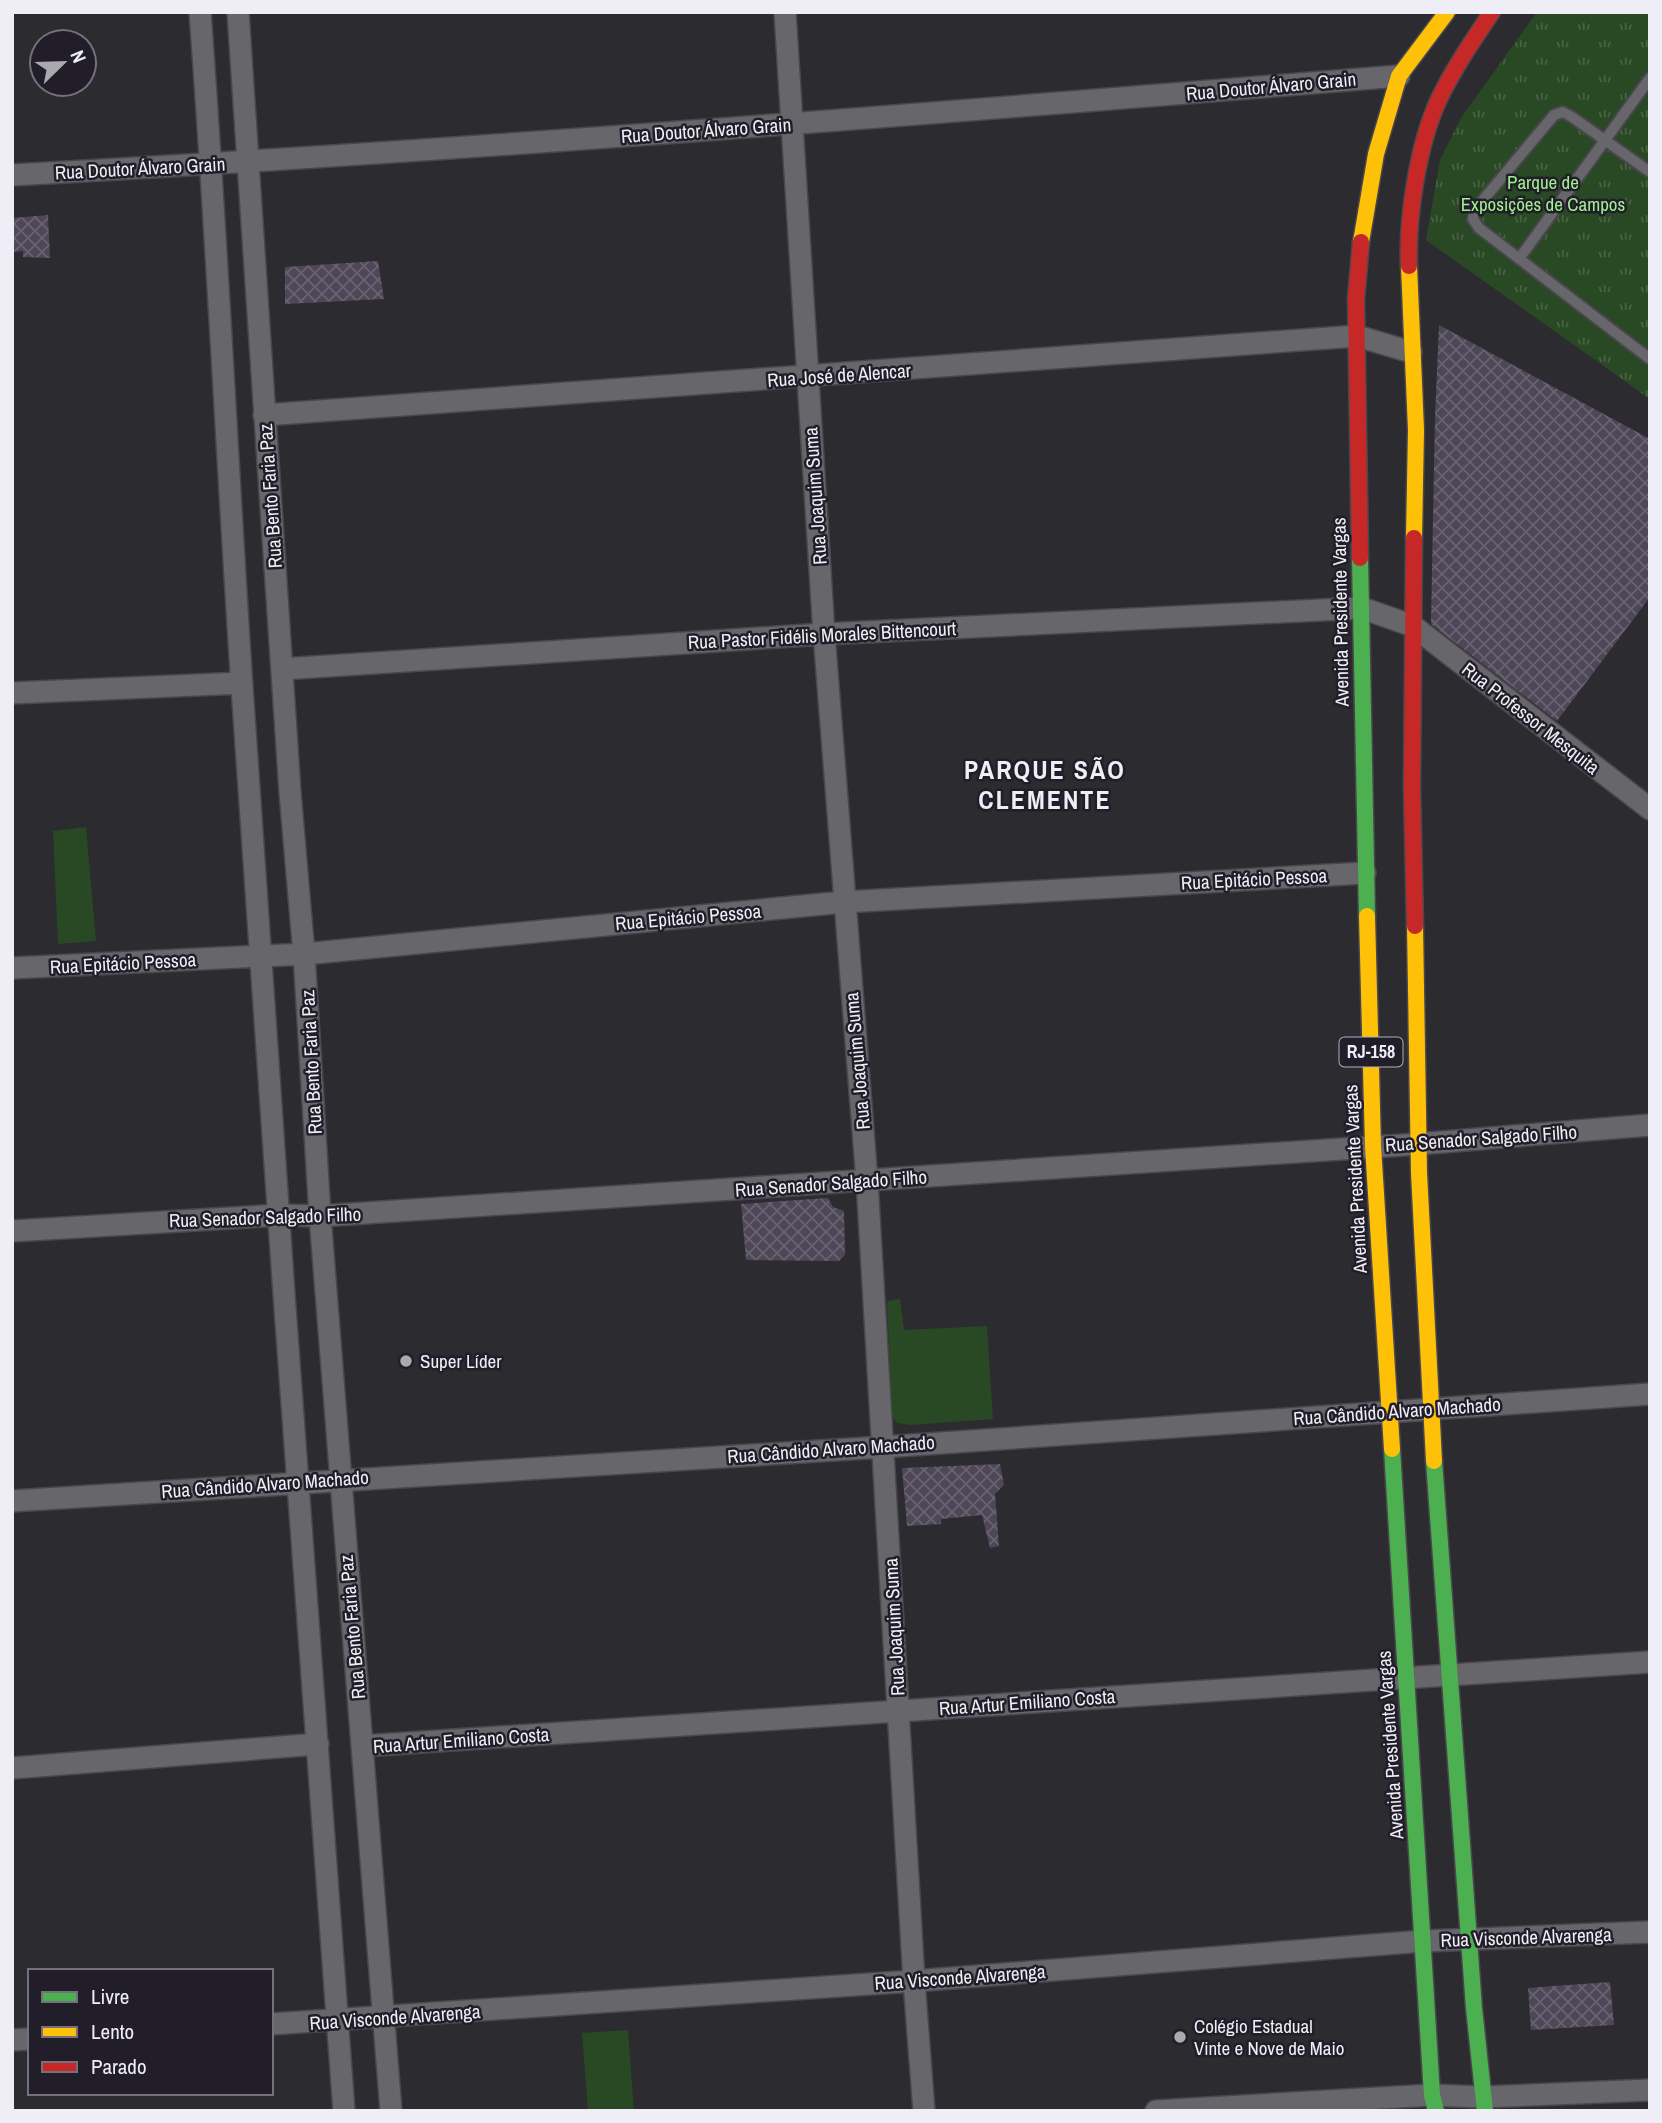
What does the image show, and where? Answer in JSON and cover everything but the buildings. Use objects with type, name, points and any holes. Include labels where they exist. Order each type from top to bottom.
[{"type":"main road","name":"Avenida Presidente Vargas","points":[[1434,2103],[1373,1146],[1365,873],[1356,299],[1363,222],[1376,154],[1399,76],[1447,12]]},
{"type":"main road","name":"RJ-158","points":[[1484,2104],[1448,1675],[1430,1408],[1418,1144],[1412,788],[1416,430],[1408,247],[1419,161],[1438,101],[1460,59],[1492,12]]},
{"type":"street","name":"Rua Bento Faria Paz","points":[[200,12],[296,1482],[344,2111]]},
{"type":"street","name":"Rua Bento Faria Paz","points":[[238,12],[320,1216],[391,2111]]},
{"type":"street","name":"Rua Joaquim Suma","points":[[785,12],[824,634],[867,1181],[924,2111]]},
{"type":"street","name":"Rua Doutor Álvaro Grain","points":[[12,176],[794,124],[1399,76]]},
{"type":"street","name":"Rua José de Alencar","points":[[264,415],[1357,336],[1411,352]]},
{"type":"street","name":"Rua Professor Mesquita","points":[[1362,608],[1413,626],[1650,809]]},
{"type":"street","name":"Rua Pastor Fidélis Morales Bittencourt","points":[[282,668],[824,634],[1362,608]]},
{"type":"street","points":[[12,693],[242,683]]},
{"type":"street","name":"Rua Epitácio Pessoa","points":[[12,968],[304,954],[844,902],[1365,873]]},
{"type":"street","name":"Rua Senador Salgado Filho","points":[[12,1231],[279,1215],[320,1216],[867,1181],[1418,1144],[1650,1125]]},
{"type":"street","name":"Rua Cândido Alvaro Machado","points":[[12,1501],[883,1447],[1650,1394]]},
{"type":"street","name":"Rua Artur Emiliano Costa","points":[[362,1746],[1650,1662]]},
{"type":"street","points":[[12,1768],[318,1744]]},
{"type":"street","name":"Rua Visconde Alvarenga","points":[[273,2024],[914,1981],[1423,1941],[1650,1932]]},
{"type":"street","points":[[1156,2111],[1484,2104],[1650,2090]]},
{"type":"lane","points":[[1519,259],[1650,78]]},
{"type":"lane","points":[[1650,172],[1572,117],[1563,112],[1554,114],[1478,206],[1473,219],[1479,228],[1650,359]]},
{"type":"green space","name":"Parque de Exposições de Campos","points":[[1537,12],[1650,12],[1650,399],[1426,240],[1440,160],[1461,118]]},
{"type":"green space","points":[[86,827],[96,941],[58,944],[53,831]]},
{"type":"green space","points":[[900,1299],[904,1330],[987,1326],[993,1419],[910,1425],[897,1423],[892,1417],[887,1301]]},
{"type":"green space","points":[[628,2030],[634,2111],[588,2111],[582,2033]]},
{"type":"traffic: fast","points":[[1360,558],[1367,916]]},
{"type":"traffic: fast","points":[[1392,1449],[1432,2095],[1436,2111]]},
{"type":"traffic: fast","points":[[1434,1461],[1474,2008],[1485,2111]]},
{"type":"traffic: slow","points":[[1361,242],[1376,154],[1399,76],[1447,12]]},
{"type":"traffic: slow","points":[[1409,266],[1416,430],[1414,538]]},
{"type":"traffic: slow","points":[[1367,916],[1373,1146],[1392,1449]]},
{"type":"traffic: slow","points":[[1415,926],[1419,1173],[1434,1461]]},
{"type":"traffic: jam","points":[[1409,266],[1412,203],[1425,137],[1451,76],[1492,12]]},
{"type":"traffic: jam","points":[[1360,558],[1356,299],[1361,242]]},
{"type":"traffic: jam","points":[[1414,538],[1412,788],[1415,926]]},
{"type":"place","name":"Super Líder","points":[[406,1361]]},
{"type":"place","name":"Colégio Estadual Vinte e Nove de Maio","points":[[1180,2037]]},
{"type":"district","name":"PARQUE SÃO CLEMENTE","points":[[1045,785]]}]
